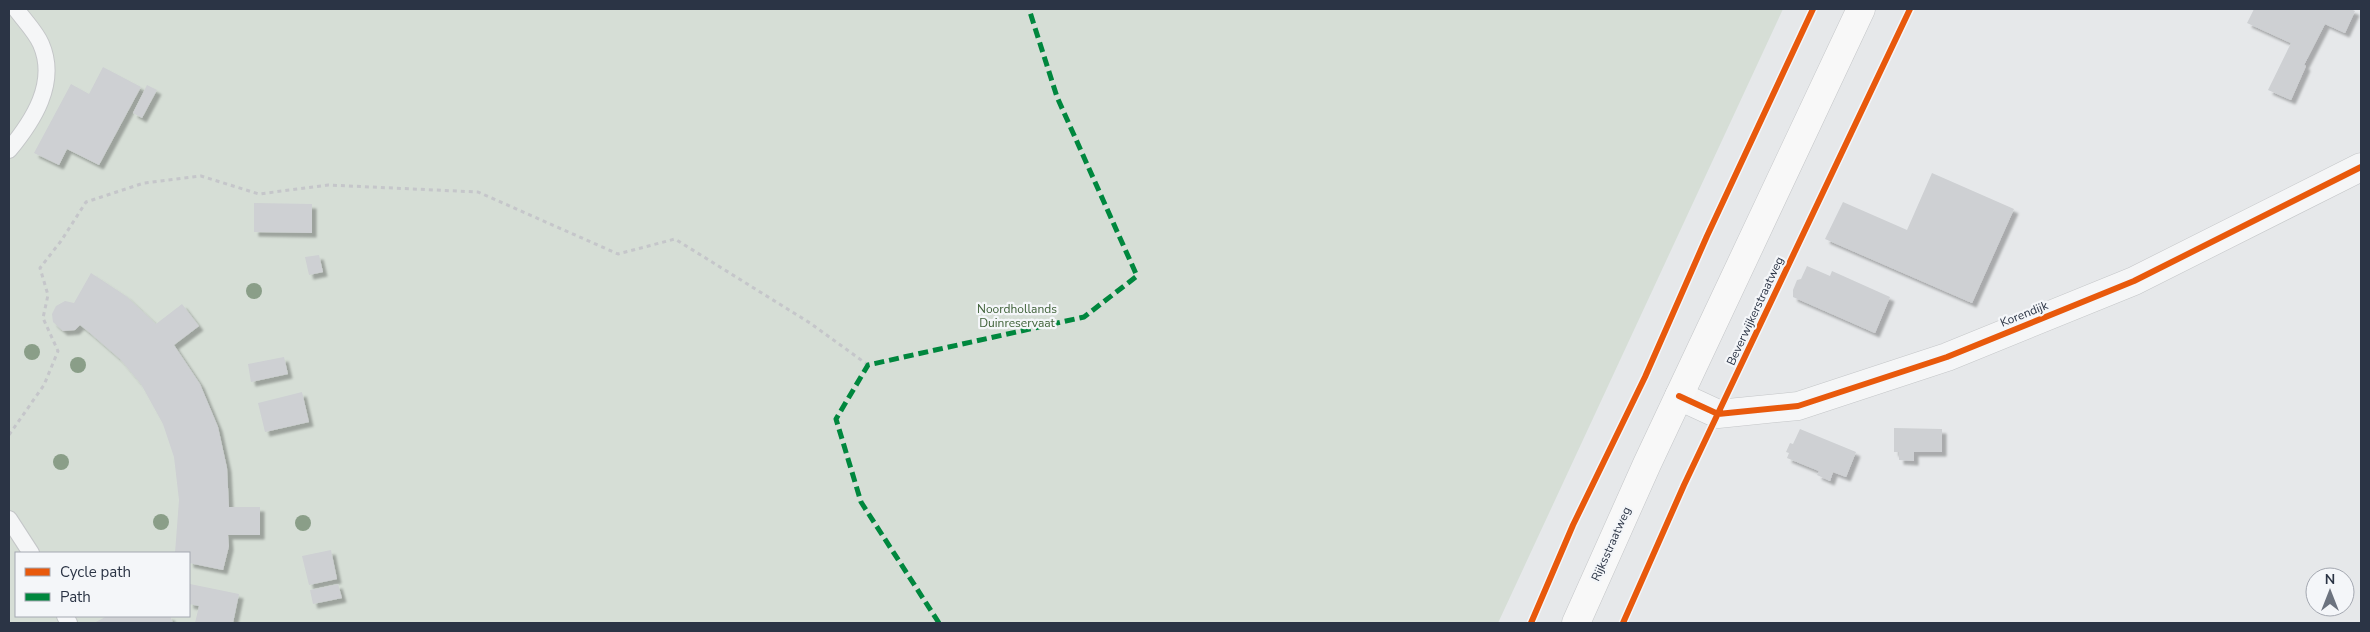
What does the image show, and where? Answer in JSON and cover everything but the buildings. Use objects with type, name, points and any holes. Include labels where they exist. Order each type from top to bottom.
[{"type":"main road","points":[[1679,396],[1861,9]]},
{"type":"main road","name":"Rijksstraatweg","points":[[1576,623],[1679,396]]},
{"type":"street","name":"Korendijk","points":[[1679,396],[1718,414],[1798,406],[1947,357],[2134,281],[2361,167]]},
{"type":"lane","points":[[9,150],[28,126],[43,95],[47,65],[40,43],[16,9]]},
{"type":"lane","points":[[9,519],[30,552]]},
{"type":"path","points":[[9,436],[44,385],[58,351],[43,318],[48,295],[40,268],[61,241],[86,202],[144,183],[201,176],[259,194],[328,185],[478,192],[618,254],[676,239],[810,323],[868,365]]},
{"type":"green space","name":"Noordhollands Duinreservaat","points":[[9,9],[1783,9],[1498,623],[9,623]]},
{"type":"marked path","points":[[939,623],[861,502],[836,419],[868,365],[1084,317],[1137,276],[1057,97],[1029,9]]},
{"type":"cycle path","points":[[1531,623],[1573,525],[1645,377],[1707,236],[1813,9]]},
{"type":"cycle path","name":"Beverwijkerstraatweg","points":[[1623,623],[1684,485],[1910,9]]},
{"type":"cycle path","points":[[1679,396],[1718,414],[1798,406],[1947,357],[2134,281],[2361,167]]}]
